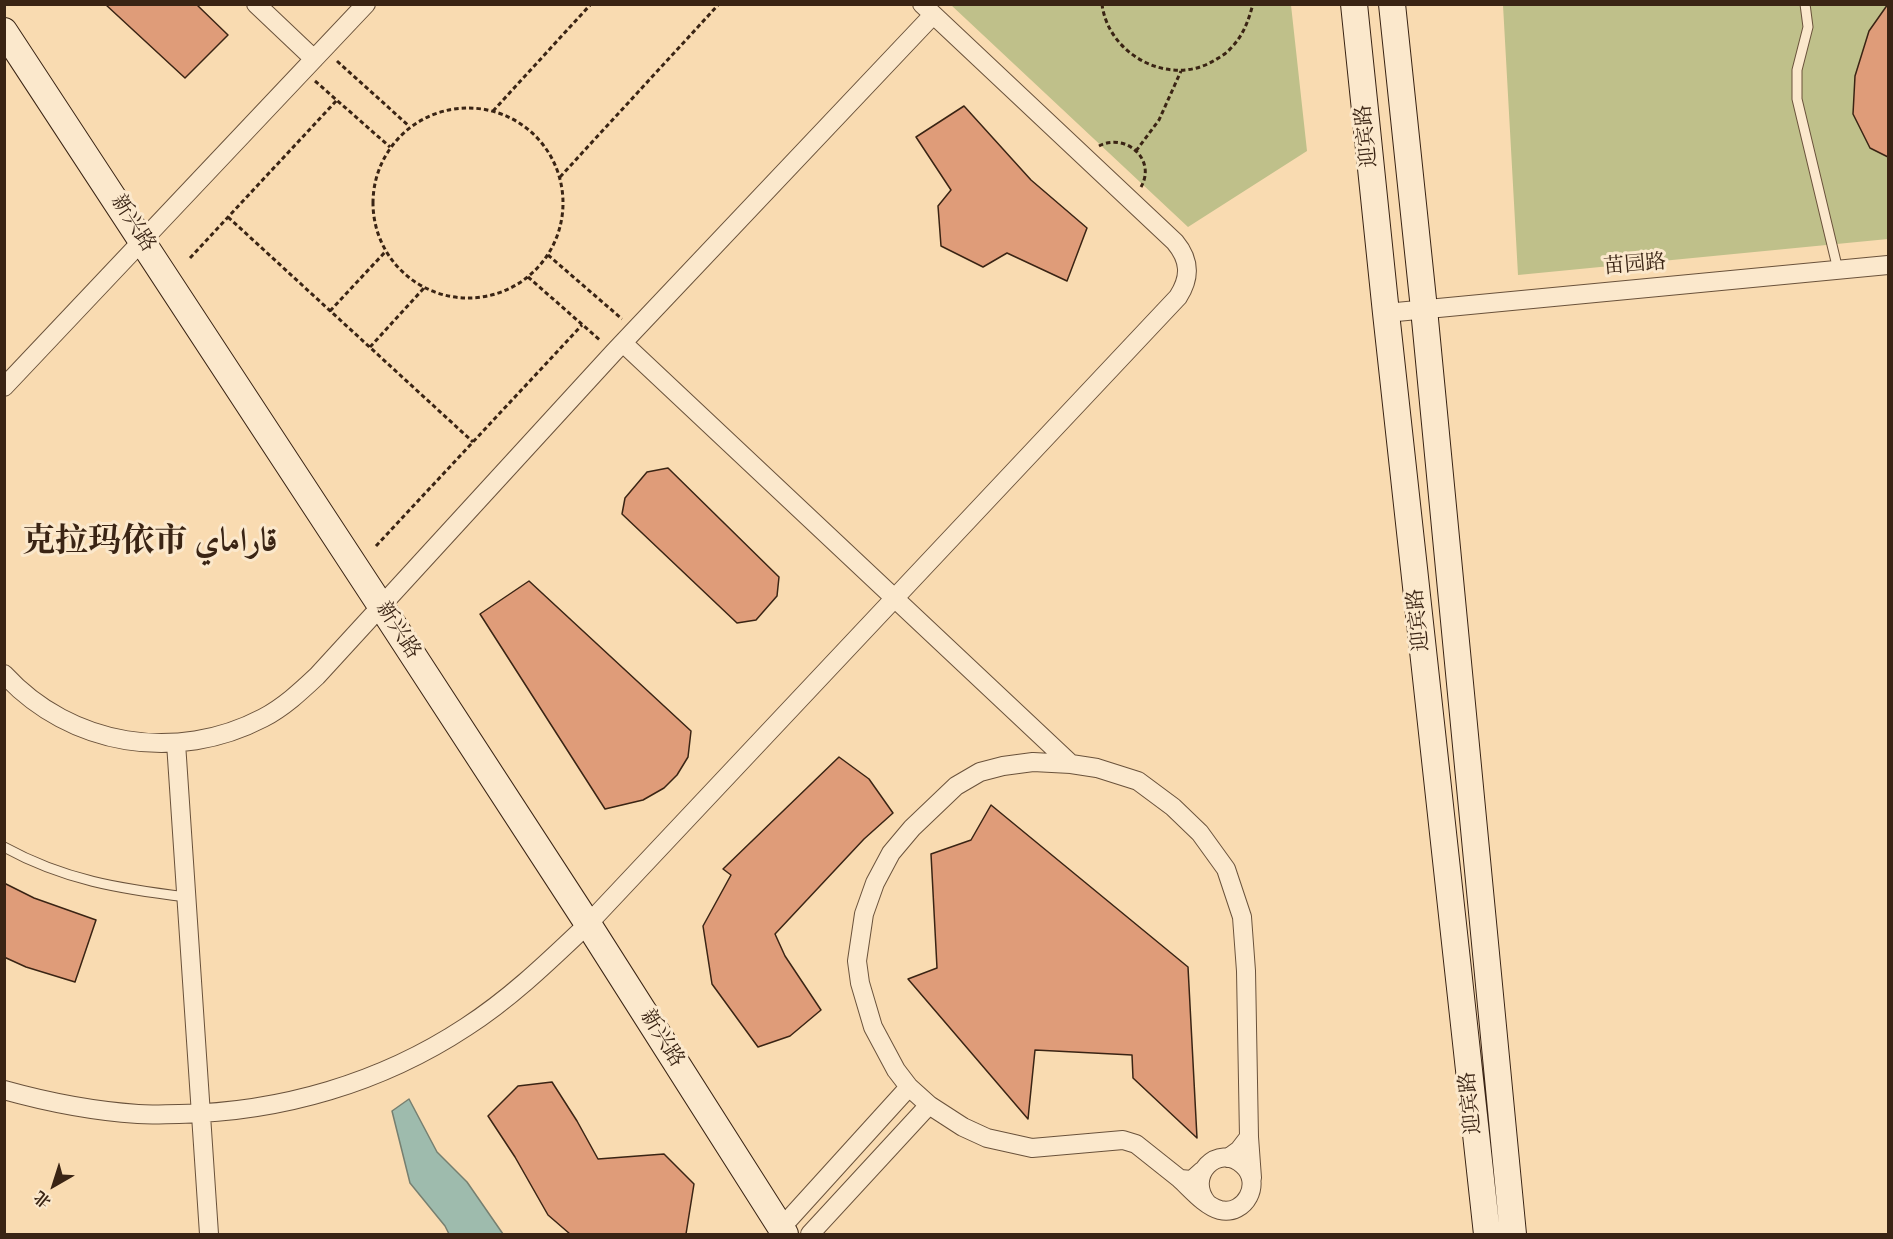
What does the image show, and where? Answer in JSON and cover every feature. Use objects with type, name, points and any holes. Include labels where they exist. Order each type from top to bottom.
[{"type":"main road","name":"迎宾路","points":[[1354,4],[1486,1233]]},
{"type":"main road","name":"迎宾路","points":[[1392,4],[1424,309],[1513,1234]]},
{"type":"main road","name":"新兴路","points":[[4,31],[144,241],[588,924],[783,1231]]},
{"type":"street","points":[[256,4],[313,59]]},
{"type":"street","points":[[4,387],[366,4]]},
{"type":"street","points":[[4,675],[42,708],[72,724],[103,736],[136,742],[176,743],[202,740],[235,731],[265,717],[293,698],[317,676],[928,10],[1183,251],[1188,275],[1185,286],[1178,297],[588,924],[537,973],[465,1028],[420,1054],[371,1077],[322,1093],[261,1107],[201,1113],[139,1114],[34,1099],[4,1090]]},
{"type":"street","name":"苗园路","points":[[1386,313],[1888,265]]},
{"type":"street","points":[[624,342],[1071,764]]},
{"type":"street","points":[[176,743],[209,1234]]},
{"type":"street","points":[[1033,762],[1071,764],[1096,768],[1138,781],[1173,807],[1200,834],[1226,869],[1242,917],[1246,971],[1252,1183],[1248,1198],[1237,1208],[1221,1210],[1207,1203],[1136,1144],[1123,1140],[1032,1148],[987,1138],[963,1127],[929,1105],[909,1087],[896,1070],[873,1027],[860,983],[857,962],[864,914],[875,883],[891,853],[912,828],[956,786],[980,772],[1033,762]]},
{"type":"street","points":[[783,1231],[909,1087]]},
{"type":"street","points":[[810,1234],[929,1105]]},
{"type":"street","points":[[1228,1158],[1239,1150],[1249,1137]]},
{"type":"street","points":[[1180,1179],[1191,1180],[1213,1160],[1228,1158],[1242,1163],[1247,1168],[1252,1183]]},
{"type":"street","points":[[1202,1172],[1199,1188],[1207,1203]]},
{"type":"lane","points":[[1805,4],[1808,27],[1797,70],[1797,99],[1839,270]]},
{"type":"lane","points":[[4,847],[58,873],[98,884],[140,892],[187,897]]},
{"type":"path","points":[[493,111],[591,4]]},
{"type":"path","points":[[560,177],[719,4]]},
{"type":"path","points":[[1102,4],[1103,15],[1114,37],[1130,55],[1154,67],[1181,71],[1207,65],[1229,51],[1245,30],[1253,4]]},
{"type":"path","points":[[313,59],[337,100],[390,147]]},
{"type":"path","points":[[313,59],[409,126]]},
{"type":"path","points":[[1136,151],[1159,120],[1181,71]]},
{"type":"path","points":[[190,258],[337,100]]},
{"type":"path","points":[[472,106],[504,114],[533,132],[551,155],[562,183],[564,214],[556,243],[548,255],[539,268],[515,287],[487,297],[457,298],[424,288],[403,273],[382,246],[372,215],[374,182],[387,151],[409,126],[439,111],[472,106]]},
{"type":"path","points":[[1086,159],[1101,144],[1122,142],[1131,146],[1144,162],[1145,172],[1143,182],[1130,200]]},
{"type":"path","points":[[228,217],[473,442]]},
{"type":"path","points":[[330,311],[386,251]]},
{"type":"path","points":[[548,255],[624,342]]},
{"type":"path","points":[[528,277],[582,325],[624,342]]},
{"type":"path","points":[[370,347],[424,288]]},
{"type":"path","points":[[376,546],[582,325]]},
{"type":"green space","points":[[951,5],[1291,5],[1307,151],[1188,227]]},
{"type":"green space","points":[[1503,5],[1888,5],[1888,239],[1518,275]]},
{"type":"shaded area","points":[[409,1099],[437,1152],[467,1182],[503,1234],[449,1234],[410,1183],[392,1111]]},
{"type":"building","points":[[105,4],[196,4],[228,35],[185,78]]},
{"type":"building","points":[[1888,4],[1888,157],[1870,148],[1853,114],[1855,76],[1869,31]]},
{"type":"building","points":[[964,106],[1031,180],[1087,228],[1067,281],[1007,253],[983,267],[941,246],[938,206],[951,190],[916,137]]},
{"type":"building","points":[[668,468],[779,577],[777,596],[756,620],[737,623],[622,514],[625,498],[647,472]]},
{"type":"building","points":[[529,581],[691,731],[688,757],[677,775],[664,788],[643,800],[605,809],[480,614]]},
{"type":"building","points":[[839,757],[869,779],[893,813],[864,839],[775,934],[785,956],[821,1010],[790,1036],[758,1047],[712,984],[703,926],[731,875],[723,869]]},
{"type":"building","points":[[991,805],[1188,967],[1197,1138],[1133,1078],[1132,1055],[1035,1050],[1028,1119],[908,979],[937,968],[931,854],[971,840]]},
{"type":"building","points":[[4,883],[34,898],[96,920],[75,982],[26,967],[4,957]]},
{"type":"building","points":[[552,1082],[598,1159],[664,1154],[694,1184],[686,1234],[570,1234],[548,1215],[515,1157],[488,1116],[518,1086]]},
{"type":"district","name":"克拉玛依市 قاراماي","points":[[150,544]]}]
